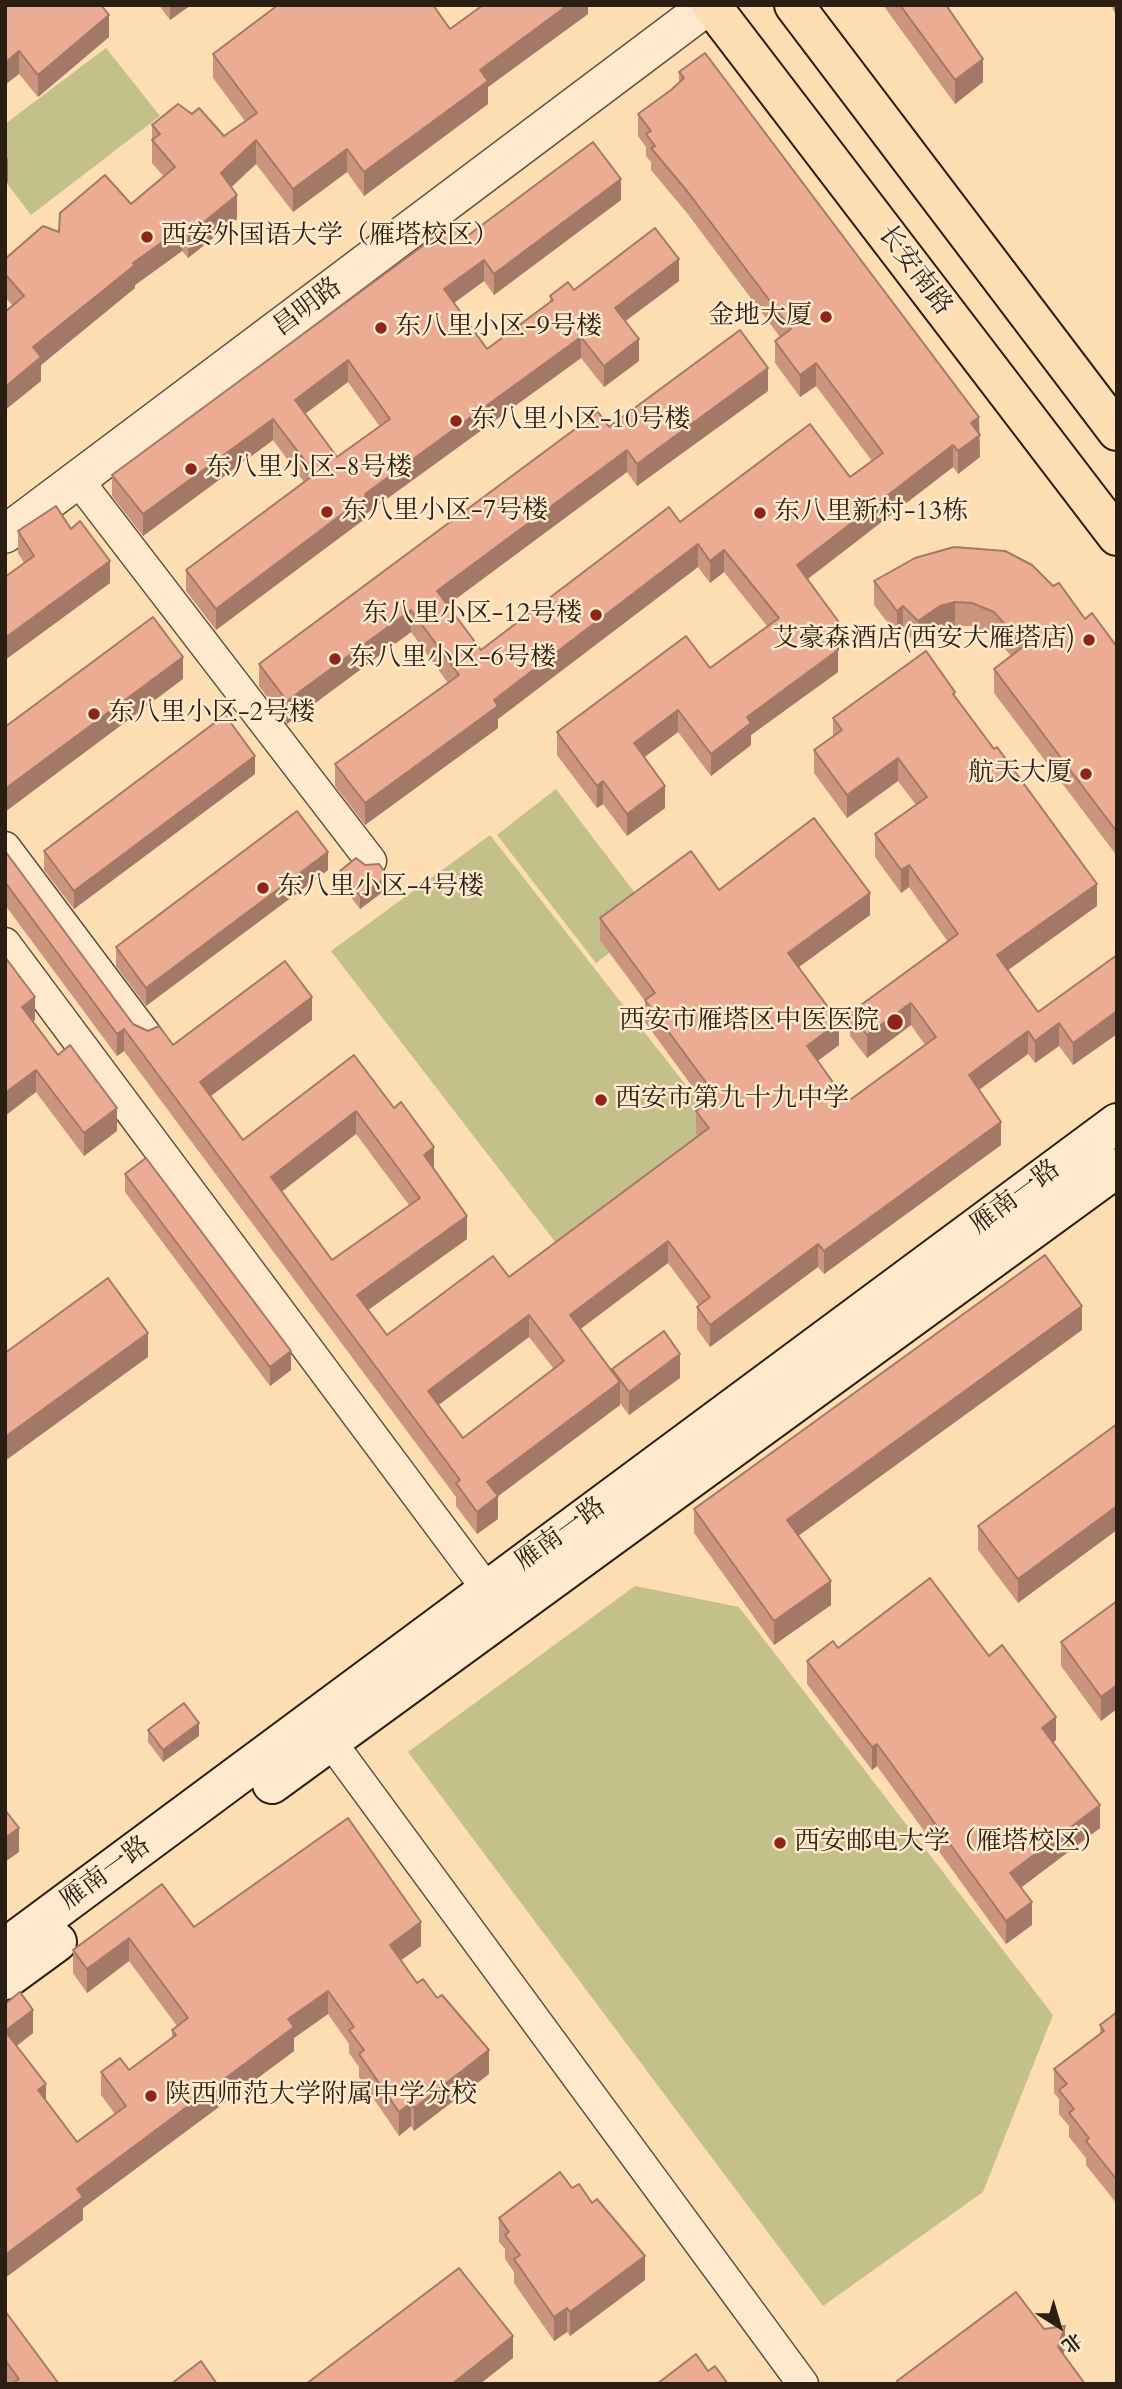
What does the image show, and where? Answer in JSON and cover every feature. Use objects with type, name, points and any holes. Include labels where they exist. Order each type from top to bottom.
[{"type":"main road","name":"长安南路","points":[[710,5],[1117,536]]},
{"type":"main road","points":[[794,5],[1117,431]]},
{"type":"main road","name":"雁南一路","points":[[5,1980],[331,1742],[496,1601],[1117,1123]]},
{"type":"main road","name":"雁南一路","points":[[5,1948],[496,1601],[1117,1168]]},
{"type":"street","name":"昌明路","points":[[5,534],[710,5]]},
{"type":"street","points":[[78,480],[371,861]]},
{"type":"street","points":[[5,847],[148,1036]]},
{"type":"street","points":[[5,943],[496,1601]]},
{"type":"street","points":[[331,1742],[803,2384]]},
{"type":"shaded area","points":[[106,48],[160,116],[31,215],[5,181],[5,124]]},
{"type":"shaded area","points":[[556,789],[654,918],[596,963],[497,835]]},
{"type":"shaded area","points":[[490,835],[717,1125],[556,1243],[331,951]]},
{"type":"shaded area","points":[[635,1586],[739,1607],[1053,2015],[983,2192],[823,2306],[408,1752]]},
{"type":"building","points":[[5,5],[101,5],[109,15],[38,75],[19,51],[5,63]]},
{"type":"building","points":[[278,5],[433,5],[450,29],[483,5],[568,5],[480,70],[488,81],[364,172],[347,149],[293,189],[256,140],[221,173],[237,195],[188,235],[182,228],[133,263],[135,265],[33,347],[41,357],[5,387],[5,312],[24,296],[5,274],[5,259],[43,226],[59,232],[60,213],[105,175],[131,204],[175,167],[152,140],[160,134],[152,125],[178,104],[192,114],[199,108],[224,136],[257,113],[213,54]]},
{"type":"building","points":[[900,5],[946,5],[983,59],[955,80]]},
{"type":"building","points":[[705,53],[979,417],[971,423],[980,435],[958,451],[953,445],[797,565],[841,625],[827,635],[838,650],[747,717],[751,723],[711,754],[678,710],[634,743],[665,786],[627,814],[603,781],[597,786],[557,732],[686,636],[710,668],[779,618],[724,550],[710,561],[698,544],[494,700],[498,706],[365,803],[335,764],[459,675],[411,610],[287,701],[259,664],[598,412],[609,427],[740,330],[768,368],[637,464],[627,450],[437,591],[481,650],[669,507],[680,522],[810,424],[850,477],[883,453],[816,363],[800,375],[775,341],[791,329],[687,191],[651,148],[655,146],[646,134],[651,131],[638,114],[671,90],[684,78],[679,72]]},
{"type":"building","points":[[593,142],[621,179],[494,274],[484,260],[444,289],[487,349],[553,300],[550,296],[568,282],[574,290],[655,228],[679,259],[615,308],[639,339],[604,366],[581,337],[365,494],[366,496],[216,609],[186,570],[315,474],[273,419],[143,514],[112,475],[455,222],[466,237]],"holes":[[[348,360],[390,419],[337,457],[295,400]]]},
{"type":"building","points":[[56,506],[71,529],[80,521],[110,561],[5,638],[5,577],[34,556],[18,531]]},
{"type":"building","name":"航天大厦","points":[[954,547],[1005,551],[1032,565],[1053,586],[1059,583],[1085,619],[1092,613],[1117,647],[1117,832],[994,669],[1024,646],[994,612],[972,603],[955,602],[940,606],[918,621],[903,606],[897,611],[874,581],[915,558]]},
{"type":"building","name":"东八里小区-2号楼","points":[[153,617],[183,657],[5,789],[5,727]]},
{"type":"building","points":[[926,651],[955,692],[953,694],[994,749],[997,747],[1097,884],[997,955],[1038,1012],[1117,955],[1117,1011],[1073,1043],[1059,1023],[1035,1041],[1028,1031],[969,1075],[1001,1122],[824,1251],[818,1244],[710,1325],[697,1307],[710,1297],[668,1241],[570,1315],[620,1382],[487,1482],[498,1496],[477,1512],[456,1483],[460,1480],[124,1029],[117,1034],[5,882],[5,851],[133,1024],[148,1031],[159,1026],[173,1045],[285,961],[312,997],[200,1082],[243,1140],[354,1055],[394,1108],[401,1102],[434,1147],[424,1155],[467,1216],[357,1295],[387,1335],[493,1256],[509,1277],[709,1128],[696,1111],[716,1096],[645,1000],[655,993],[600,918],[691,851],[719,890],[814,818],[870,893],[788,953],[839,1022],[807,1046],[847,1102],[936,1037],[911,1003],[867,1035],[850,1013],[958,934],[909,865],[901,870],[875,834],[927,797],[898,758],[847,795],[814,750],[842,730],[833,718]],"holes":[[[356,1111],[420,1198],[332,1260],[271,1177]],[[529,1315],[564,1361],[463,1438],[428,1391]]]},
{"type":"building","points":[[225,715],[255,756],[74,891],[44,851]]},
{"type":"building","points":[[297,811],[328,852],[146,988],[116,947]]},
{"type":"building","points":[[356,858],[365,865],[379,864],[388,876],[360,896],[340,871]]},
{"type":"building","points":[[5,957],[35,997],[22,1007],[58,1055],[70,1045],[117,1108],[84,1133],[36,1070],[5,1093]]},
{"type":"building","points":[[146,1158],[291,1351],[270,1367],[125,1174]]},
{"type":"building","points":[[1045,1255],[1082,1306],[787,1520],[831,1581],[774,1621],[694,1509]]},
{"type":"building","points":[[108,1278],[148,1333],[5,1437],[5,1353]]},
{"type":"building","points":[[664,1331],[680,1354],[629,1392],[612,1369]]},
{"type":"building","points":[[1117,1424],[1117,1506],[1018,1579],[978,1526]]},
{"type":"building","points":[[930,1578],[989,1656],[1002,1645],[1056,1717],[1042,1728],[1100,1805],[1010,1873],[1032,1902],[1006,1921],[877,1744],[872,1747],[807,1661],[833,1641],[838,1648]]},
{"type":"building","points":[[1117,1601],[1117,1685],[1101,1697],[1061,1642]]},
{"type":"building","points":[[184,1703],[199,1723],[163,1750],[148,1730]]},
{"type":"building","points":[[5,1810],[19,1828],[5,1838]]},
{"type":"building","points":[[348,1818],[421,1922],[390,1945],[417,1983],[423,1979],[437,1998],[442,1995],[489,2050],[414,2108],[411,2103],[399,2112],[359,2054],[364,2050],[349,2030],[354,2027],[328,1991],[288,2019],[294,2027],[77,2189],[83,2197],[5,2255],[5,2031],[46,2084],[38,2090],[77,2142],[126,2106],[101,2072],[120,2058],[129,2070],[176,2035],[172,2030],[188,2018],[129,1938],[87,1969],[73,1950],[162,1884],[194,1927]]},
{"type":"building","points":[[20,1992],[33,2010],[5,2031],[5,2004]]},
{"type":"building","points":[[1117,2012],[1117,2180],[1086,2141],[1089,2138],[1069,2113],[1074,2109],[1059,2090],[1067,2084],[1054,2069],[1104,2031],[1100,2025]]},
{"type":"building","points":[[560,2172],[572,2188],[579,2184],[592,2203],[597,2199],[645,2256],[570,2312],[567,2308],[554,2317],[514,2259],[520,2255],[505,2235],[509,2232],[499,2218]]},
{"type":"building","points":[[459,2268],[513,2336],[452,2384],[306,2384]]},
{"type":"building","points":[[1016,2292],[1044,2329],[1065,2326],[1058,2347],[1085,2384],[899,2384],[897,2381]]},
{"type":"building","points":[[5,2311],[59,2384],[12,2384],[19,2379],[5,2360]]},
{"type":"building","points":[[696,2354],[708,2371],[715,2366],[728,2384],[657,2384]]},
{"type":"building","points":[[201,2361],[217,2384],[171,2384]]},
{"type":"place","name":"西安外国语大学（雁塔校区）","points":[[147,237]]},
{"type":"place","name":"金地大厦","points":[[826,317]]},
{"type":"place","name":"东八里小区-9号楼","points":[[381,328]]},
{"type":"place","name":"东八里小区-10号楼","points":[[456,421]]},
{"type":"place","name":"东八里小区-8号楼","points":[[191,469]]},
{"type":"place","name":"东八里小区-7号楼","points":[[327,512]]},
{"type":"place","name":"东八里新村-13栋","points":[[760,513]]},
{"type":"place","name":"东八里小区-12号楼","points":[[596,615]]},
{"type":"place","name":"艾豪森酒店(西安大雁塔店)","points":[[1089,640]]},
{"type":"place","name":"东八里小区-6号楼","points":[[335,659]]},
{"type":"place","name":"东八里小区-2号楼","points":[[94,714]]},
{"type":"place","name":"航天大厦","points":[[1086,774]]},
{"type":"place","name":"东八里小区-4号楼","points":[[263,888]]},
{"type":"place","name":"西安市雁塔区中医医院","points":[[895,1022]]},
{"type":"place","name":"西安市第九十九中学","points":[[601,1100]]},
{"type":"place","name":"西安邮电大学（雁塔校区）","points":[[780,1843]]},
{"type":"place","name":"陕西师范大学附属中学分校","points":[[151,2096]]}]
